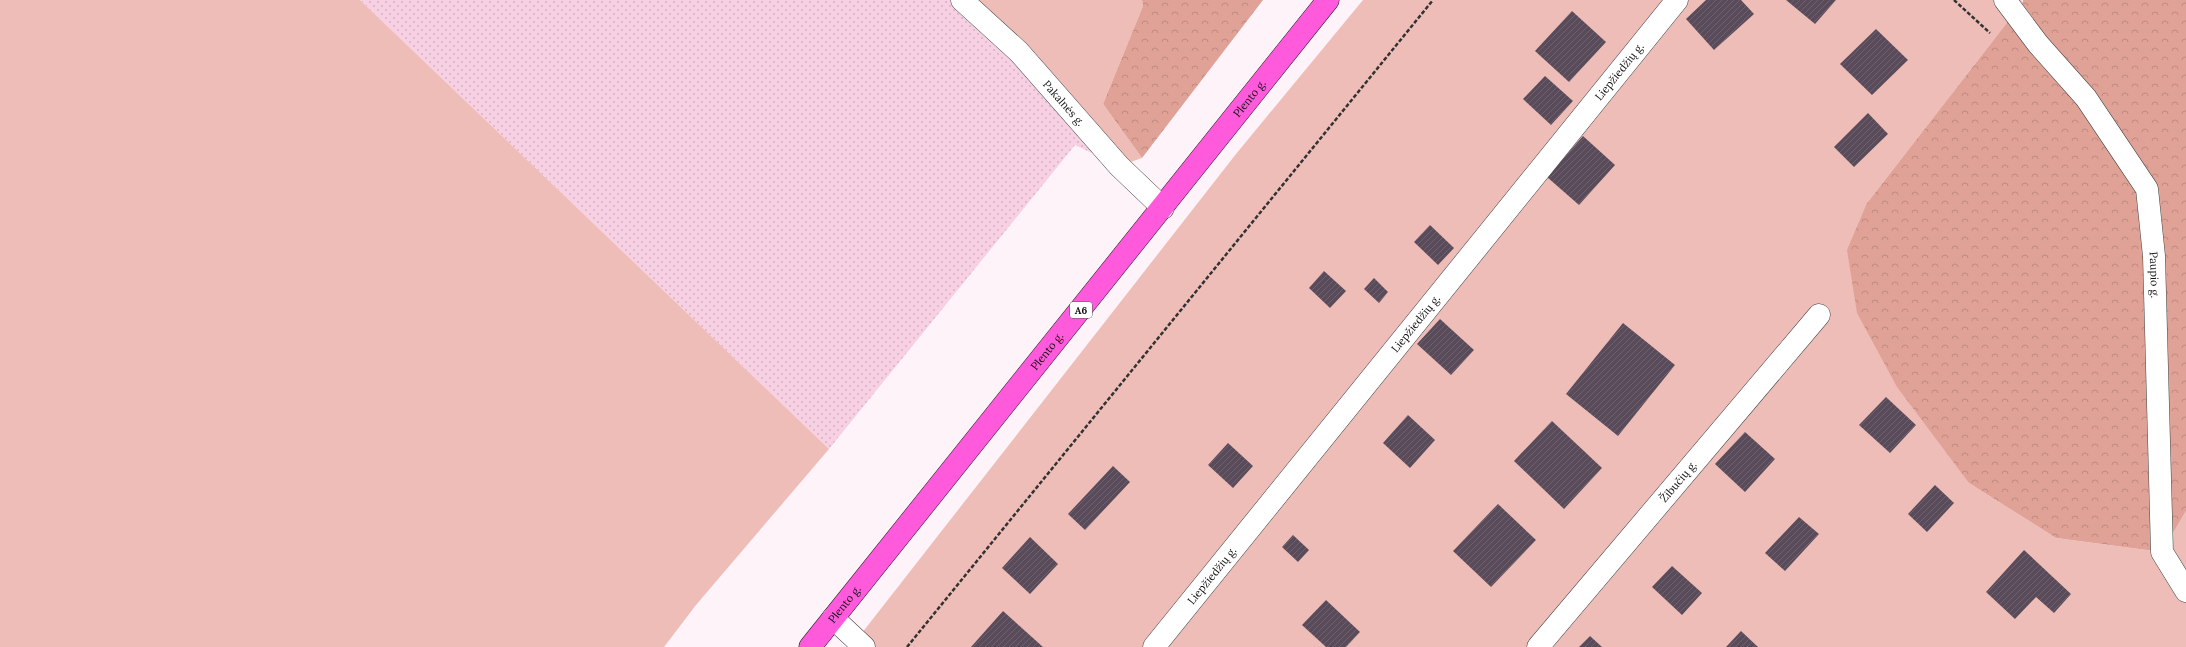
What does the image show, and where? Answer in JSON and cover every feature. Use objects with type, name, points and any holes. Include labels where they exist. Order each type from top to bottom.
[{"type":"highway","name":"Plento g.","points":[[810,647],[1328,0]]},
{"type":"street","name":"Pakalnės g.","points":[[962,0],[1019,52],[1119,166],[1163,208]]},
{"type":"street","name":"Liepžiedžių g.","points":[[1154,647],[1678,0]]},
{"type":"street","name":"Paupio g.","points":[[2005,0],[2038,44],[2086,98],[2147,189],[2154,256],[2162,552],[2186,592]]},
{"type":"street","name":"Žibučių g.","points":[[1538,647],[1819,315]]},
{"type":"street","points":[[833,618],[864,647]]},
{"type":"path","points":[[907,647],[1432,0]]},
{"type":"path","points":[[1954,0],[1990,33]]},
{"type":"shaded area","points":[[0,0],[360,0],[829,449],[696,605],[664,647],[0,647]]},
{"type":"shaded area","points":[[360,0],[961,0],[1119,166],[1075,145],[829,449]]},
{"type":"shaded area","points":[[961,0],[1142,0],[1143,6],[1103,104],[1142,158],[1119,166]]},
{"type":"shaded area","points":[[1363,0],[2021,0],[2023,2],[1867,203],[1969,483],[2056,538],[2162,552],[2186,511],[2186,647],[851,647],[1236,154]]},
{"type":"green space","points":[[1142,0],[1263,0],[1142,158],[1103,104],[1143,6]]},
{"type":"green space","points":[[2023,0],[2186,0],[2186,511],[2162,552],[2056,538],[1969,483],[1897,387],[1857,313],[1847,250],[1867,203],[2023,2]]},
{"type":"building","points":[[1706,0],[1741,0],[1754,14],[1714,50],[1686,19]]},
{"type":"building","points":[[1786,0],[1836,0],[1815,24]]},
{"type":"building","points":[[1572,11],[1606,42],[1569,82],[1535,51]]},
{"type":"building","points":[[1876,29],[1908,60],[1872,95],[1840,64]]},
{"type":"building","points":[[1545,76],[1573,101],[1551,125],[1523,99]]},
{"type":"building","points":[[1868,113],[1888,134],[1854,167],[1834,147]]},
{"type":"building","points":[[1583,136],[1615,165],[1579,205],[1547,177]]},
{"type":"building","points":[[1430,225],[1454,248],[1438,265],[1414,242]]},
{"type":"building","points":[[1324,271],[1346,291],[1330,308],[1309,288]]},
{"type":"building","points":[[1374,278],[1388,292],[1379,303],[1364,289]]},
{"type":"building","points":[[1440,319],[1474,350],[1451,375],[1417,344]]},
{"type":"building","points":[[1623,323],[1675,365],[1618,436],[1566,394]]},
{"type":"building","points":[[1886,397],[1916,425],[1890,453],[1859,425]]},
{"type":"building","points":[[1408,415],[1435,440],[1410,468],[1383,443]]},
{"type":"building","points":[[1552,421],[1602,468],[1564,509],[1514,461]]},
{"type":"building","points":[[1745,432],[1775,459],[1745,492],[1715,464]]},
{"type":"building","points":[[1228,443],[1253,466],[1233,488],[1208,465]]},
{"type":"building","points":[[1113,466],[1130,482],[1085,530],[1068,514]]},
{"type":"building","points":[[1935,485],[1954,503],[1927,532],[1908,514]]},
{"type":"building","points":[[1498,504],[1536,540],[1491,587],[1453,551]]},
{"type":"building","points":[[1799,517],[1819,534],[1785,571],[1765,553]]},
{"type":"building","points":[[1293,535],[1309,550],[1298,562],[1282,547]]},
{"type":"building","points":[[1030,537],[1058,564],[1030,594],[1002,568]]},
{"type":"building","points":[[2024,550],[2071,594],[2054,613],[2036,597],[2015,619],[1986,592]]},
{"type":"building","points":[[1672,566],[1702,593],[1682,615],[1652,587]]},
{"type":"building","points":[[1326,600],[1360,632],[1346,647],[1326,647],[1302,625]]},
{"type":"building","points":[[1003,611],[1043,647],[971,647]]},
{"type":"building","points":[[1741,631],[1758,647],[1726,647]]},
{"type":"building","points":[[1590,636],[1602,647],[1579,647]]}]
